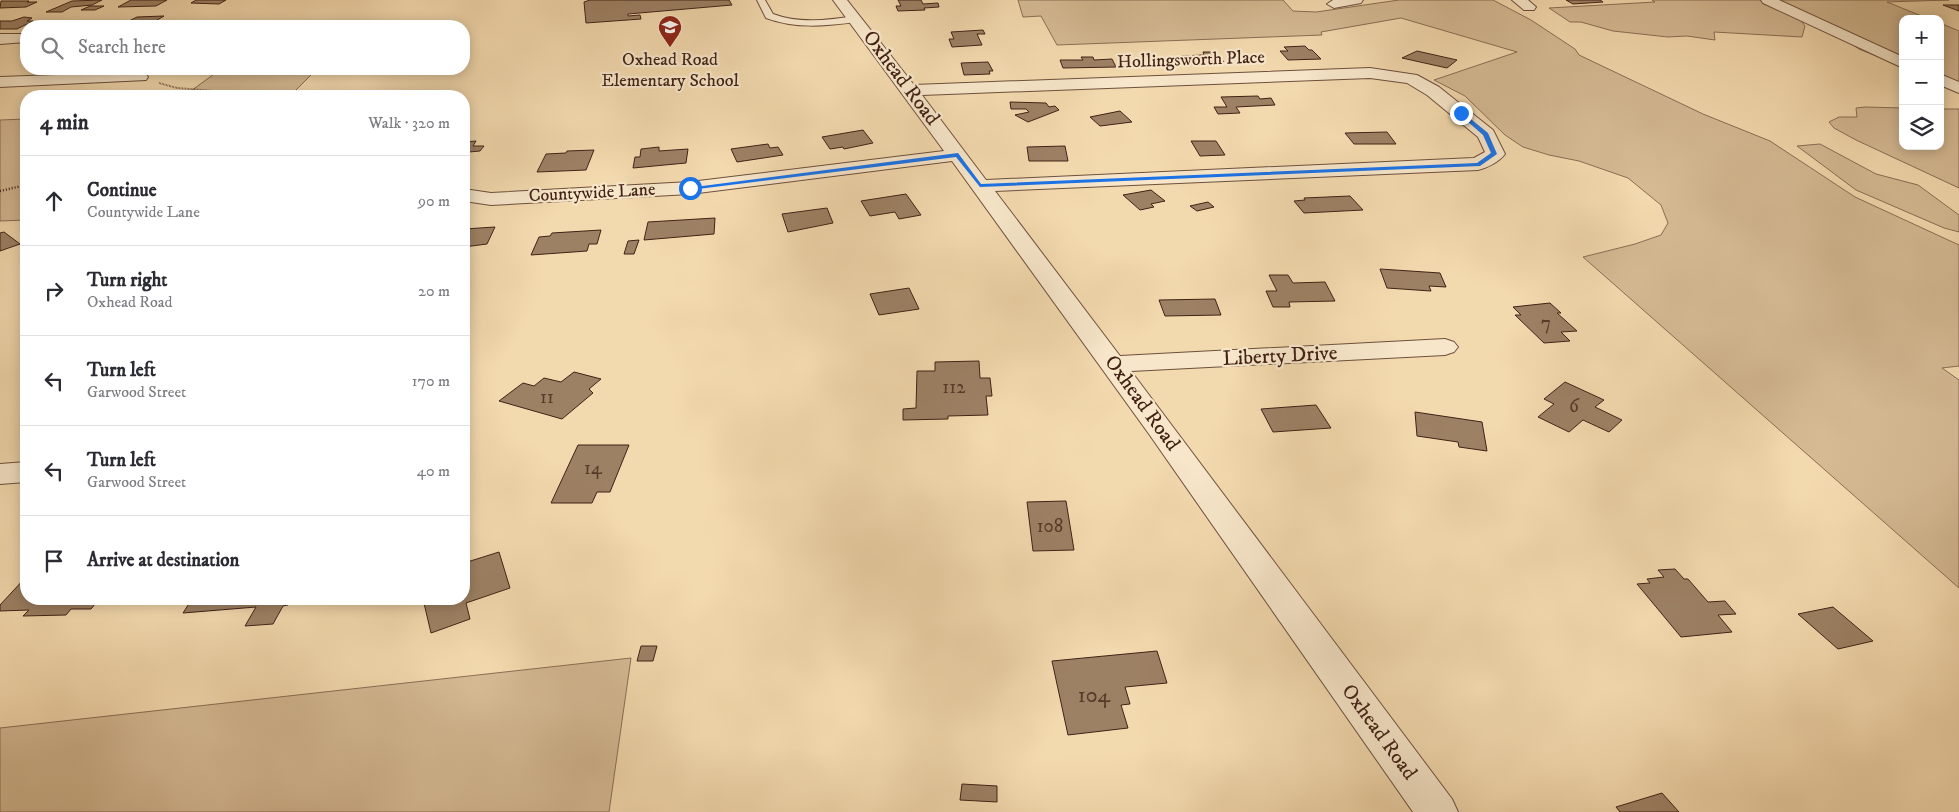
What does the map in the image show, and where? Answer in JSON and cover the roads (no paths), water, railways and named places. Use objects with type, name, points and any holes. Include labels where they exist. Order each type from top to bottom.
[{"type":"street","points":[[1334,4],[1356,0]]},
{"type":"street","points":[[1768,0],[1899,61]]},
{"type":"street","name":"Oxhead Road","points":[[848,10],[911,90],[980,186],[1114,364],[1436,812]]},
{"type":"street","points":[[0,39],[20,38]]},
{"type":"street","name":"Hollingsworth Place","points":[[911,90],[1370,73],[1412,79],[1433,91],[1486,134],[1494,154],[1478,164],[980,186]]},
{"type":"street","points":[[0,82],[140,77]]},
{"type":"street","points":[[1944,82],[1959,88]]},
{"type":"street","name":"Countywide Lane","points":[[470,196],[491,199],[690,188],[958,155]]},
{"type":"street","name":"Liberty Drive","points":[[1114,364],[1445,348]]},
{"type":"street","points":[[0,474],[20,472]]},
{"type":"lane","points":[[761,0],[769,16],[794,24],[813,24],[848,10]]},
{"type":"place","name":"Oxhead Road Elementary School","points":[[670,48]]}]
